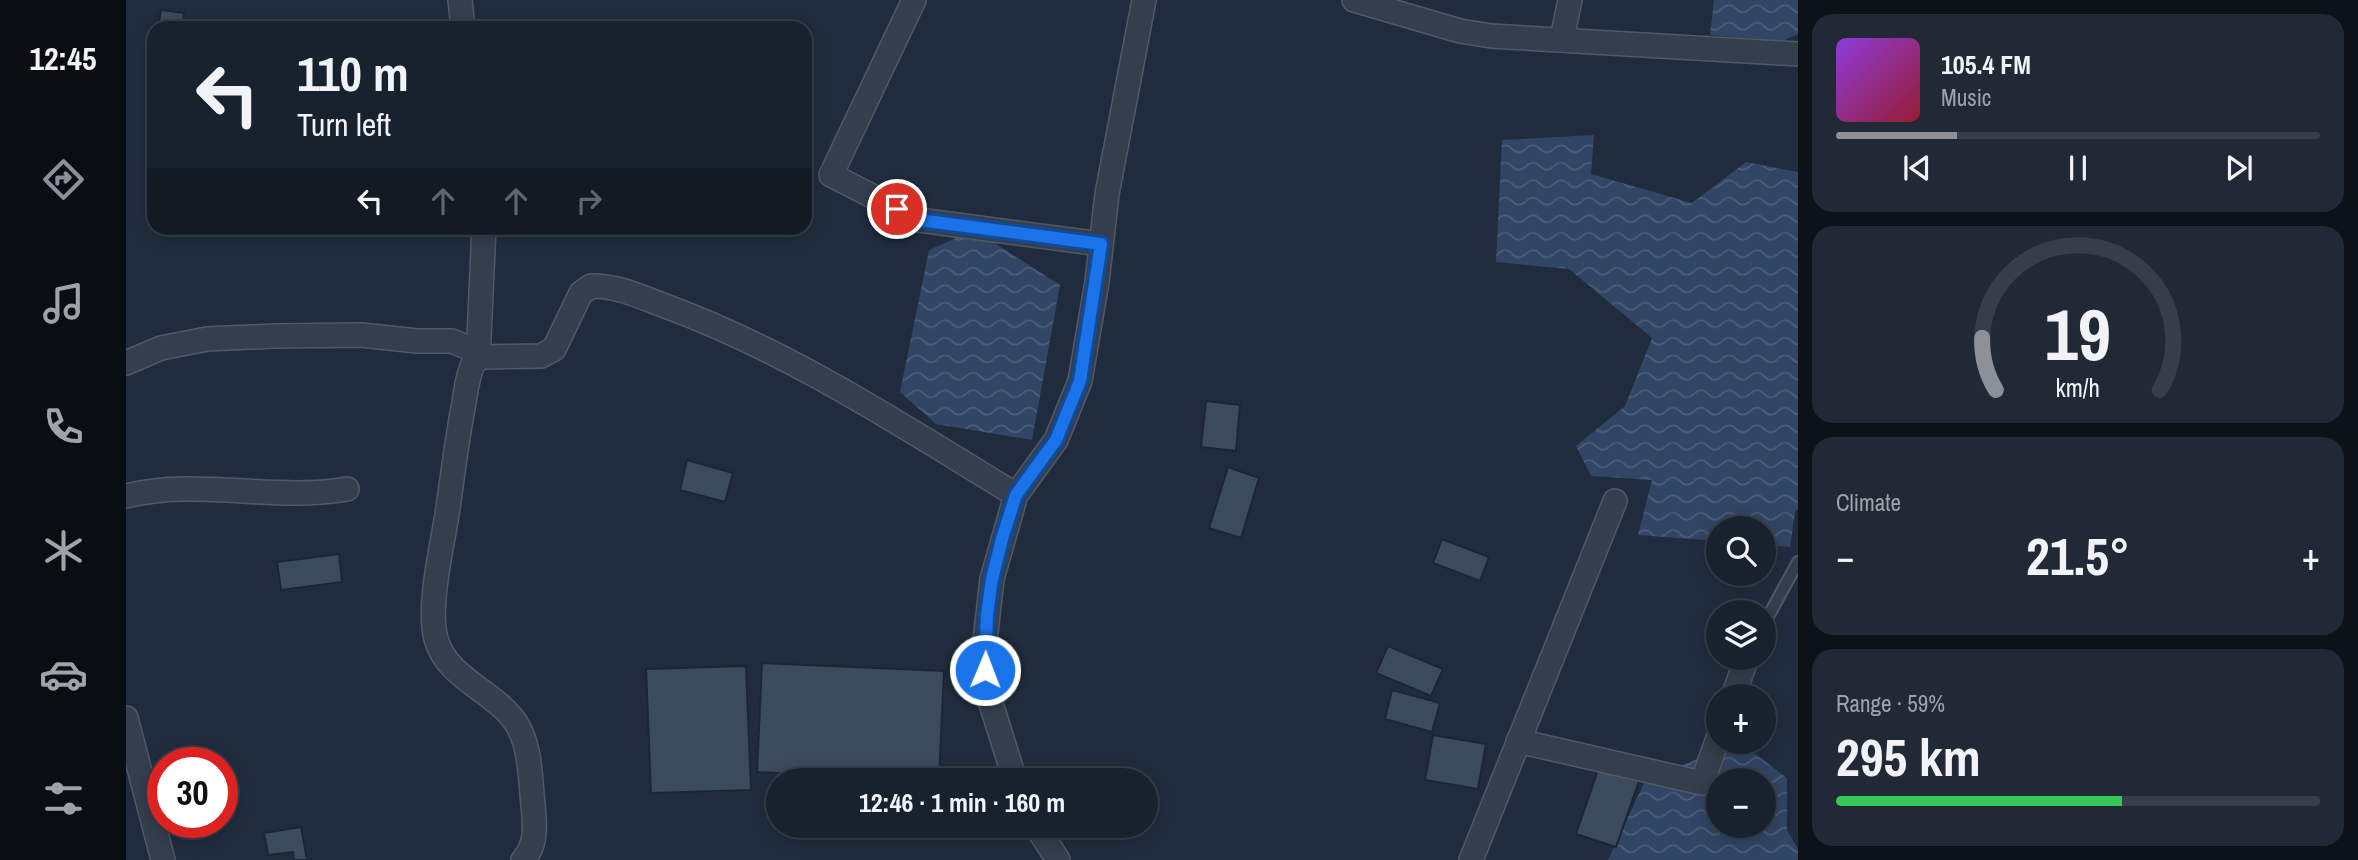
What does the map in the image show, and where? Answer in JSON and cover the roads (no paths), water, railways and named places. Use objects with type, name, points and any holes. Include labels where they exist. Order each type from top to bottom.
[{"type":"street","points":[[460,0],[462,21]]},
{"type":"street","points":[[914,0],[831,175],[919,220],[1101,244]]},
{"type":"street","points":[[1011,768],[988,694],[985,641],[992,579],[1016,495],[1056,440],[1080,381],[1107,194],[1144,0]]},
{"type":"street","points":[[1354,0],[1491,36],[1798,54]]},
{"type":"street","points":[[1562,39],[1570,0]]},
{"type":"street","points":[[484,235],[478,359],[471,367],[457,442],[438,576],[434,625],[444,656],[457,671],[515,720],[521,734],[530,765],[535,823],[531,850],[523,860]]},
{"type":"street","points":[[478,359],[541,356],[549,353],[554,349],[581,293],[591,286],[607,287],[692,316],[803,369],[876,409],[1016,495]]},
{"type":"street","points":[[126,363],[161,348],[207,339],[275,335],[361,335],[417,341],[452,341],[469,348],[478,359]]},
{"type":"street","points":[[126,496],[146,491],[223,489],[296,493],[347,489]]},
{"type":"street","points":[[1471,860],[1615,501]]},
{"type":"street","points":[[126,718],[163,860]]},
{"type":"street","points":[[1518,741],[1702,783],[1712,754]]},
{"type":"street","points":[[1044,838],[1058,860]]},
{"type":"lane","points":[[1776,602],[1798,562]]},
{"type":"water","points":[[1714,0],[1798,0],[1798,34],[1782,41],[1710,35]]},
{"type":"water","points":[[1594,135],[1591,174],[1692,203],[1746,162],[1798,172],[1798,509],[1795,512],[1790,547],[1776,546],[1776,516],[1706,516],[1706,540],[1638,535],[1652,480],[1591,476],[1576,446],[1625,406],[1652,338],[1569,269],[1496,262],[1502,140]]},
{"type":"water","points":[[974,230],[1060,285],[1032,440],[936,424],[900,392],[929,250]]},
{"type":"water","points":[[1723,754],[1756,754],[1774,768],[1706,768],[1706,838],[1776,838],[1776,770],[1787,778],[1787,830],[1798,849],[1798,860],[1608,860],[1645,781],[1697,759]]}]
